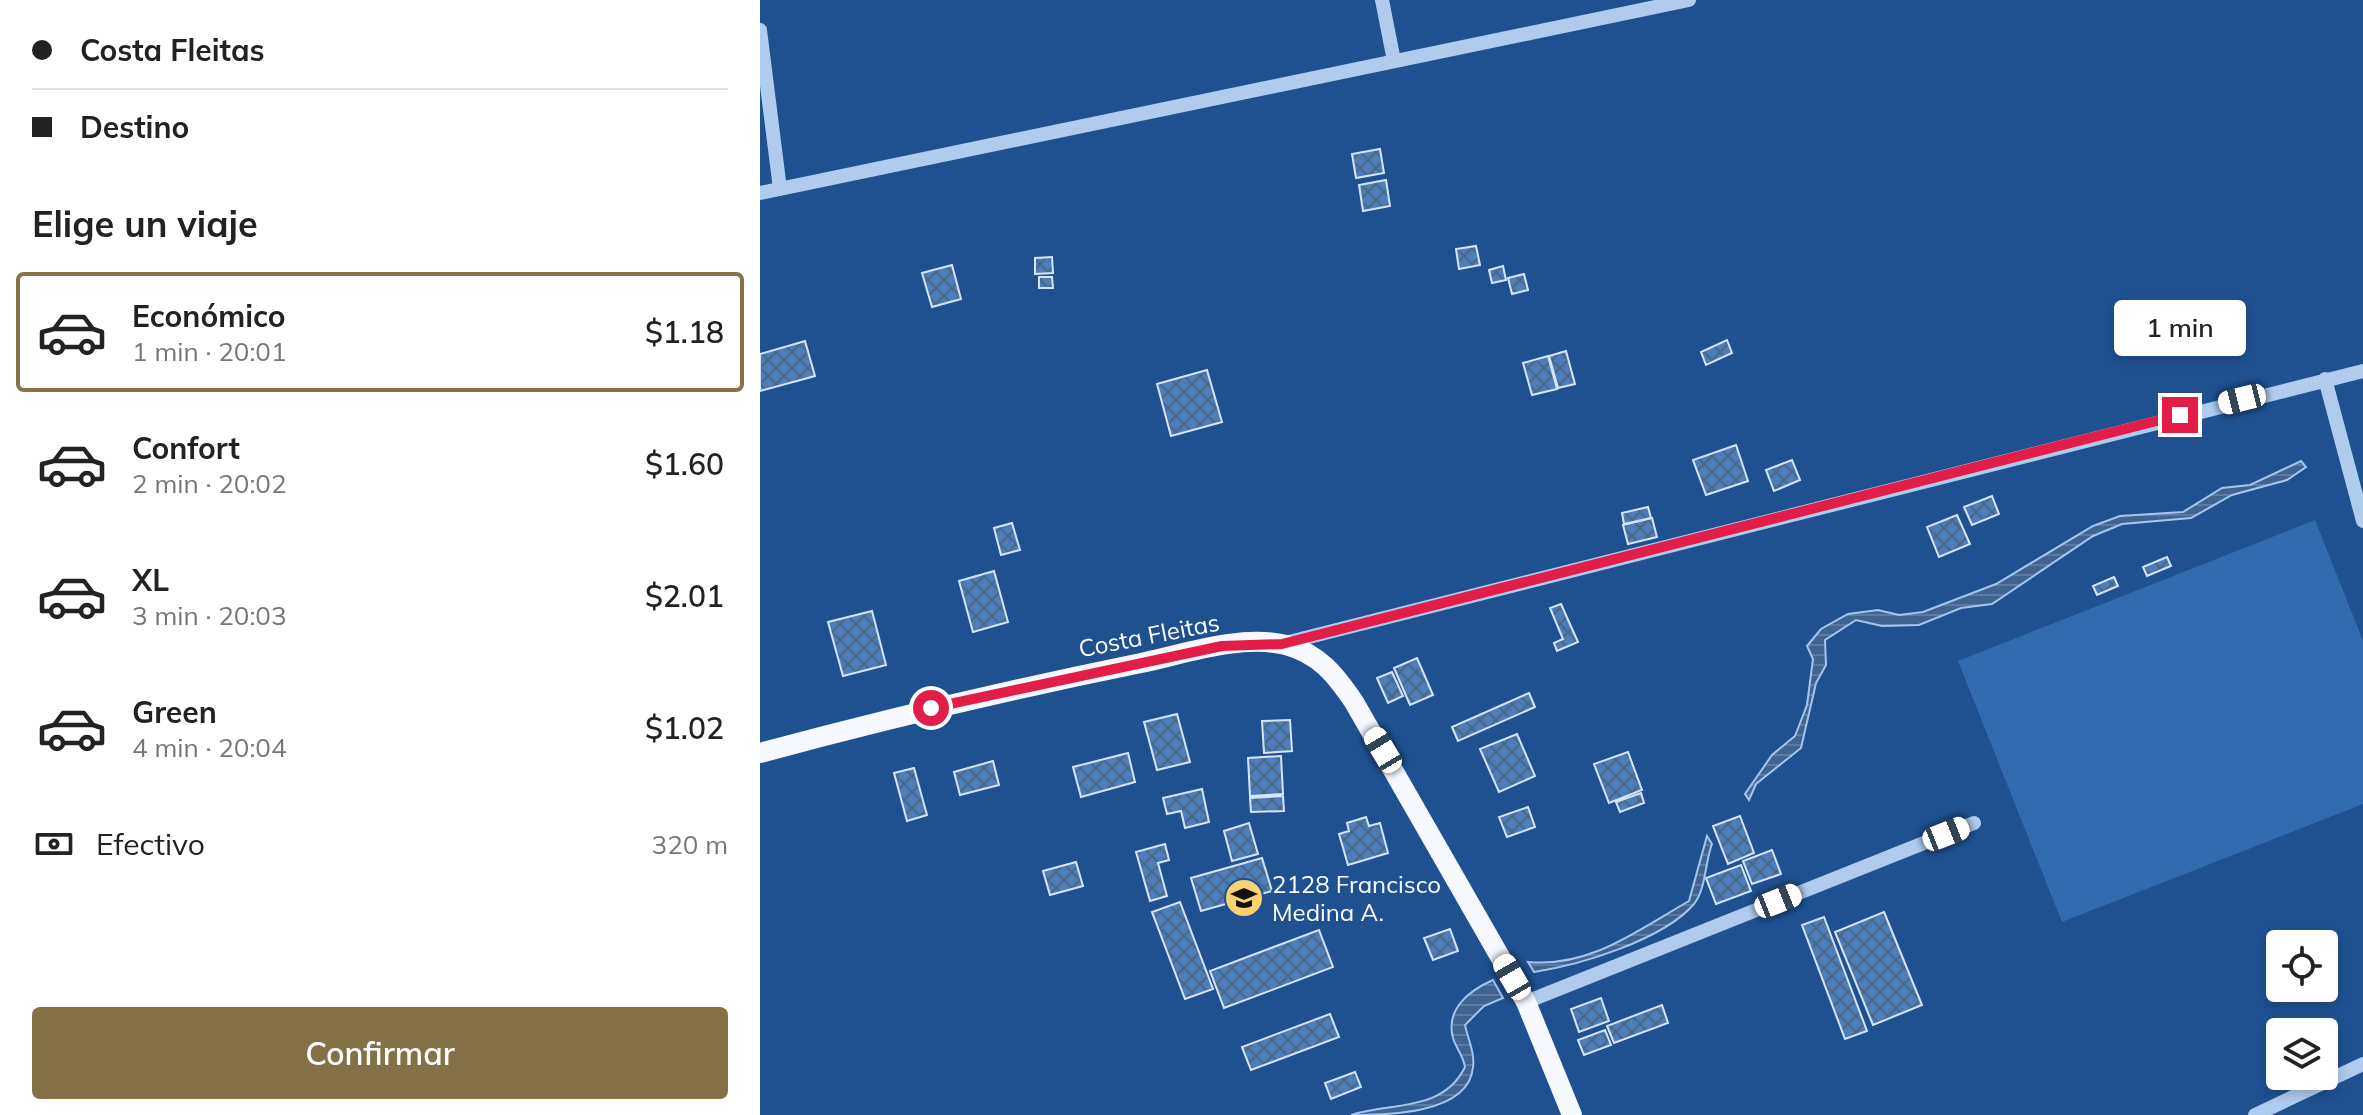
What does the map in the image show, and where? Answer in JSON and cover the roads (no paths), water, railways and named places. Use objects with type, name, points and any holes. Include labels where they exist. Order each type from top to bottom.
[{"type":"main road","name":"Costa Fleitas","points":[[760,753],[1033,685],[1222,646],[1282,644],[1310,653],[1330,668],[1354,702],[1526,1002],[1568,1114]]},
{"type":"street","points":[[1382,0],[1394,61]]},
{"type":"street","points":[[760,193],[1689,0]]},
{"type":"street","points":[[760,30],[780,189]]},
{"type":"street","points":[[1282,644],[2363,371]]},
{"type":"street","points":[[2325,379],[2363,521]]},
{"type":"street","points":[[1526,1002],[1974,823]]},
{"type":"street","points":[[2255,1115],[2363,1064]]},
{"type":"place","name":"2128 Francisco Medina A.","points":[[1244,898]]}]
